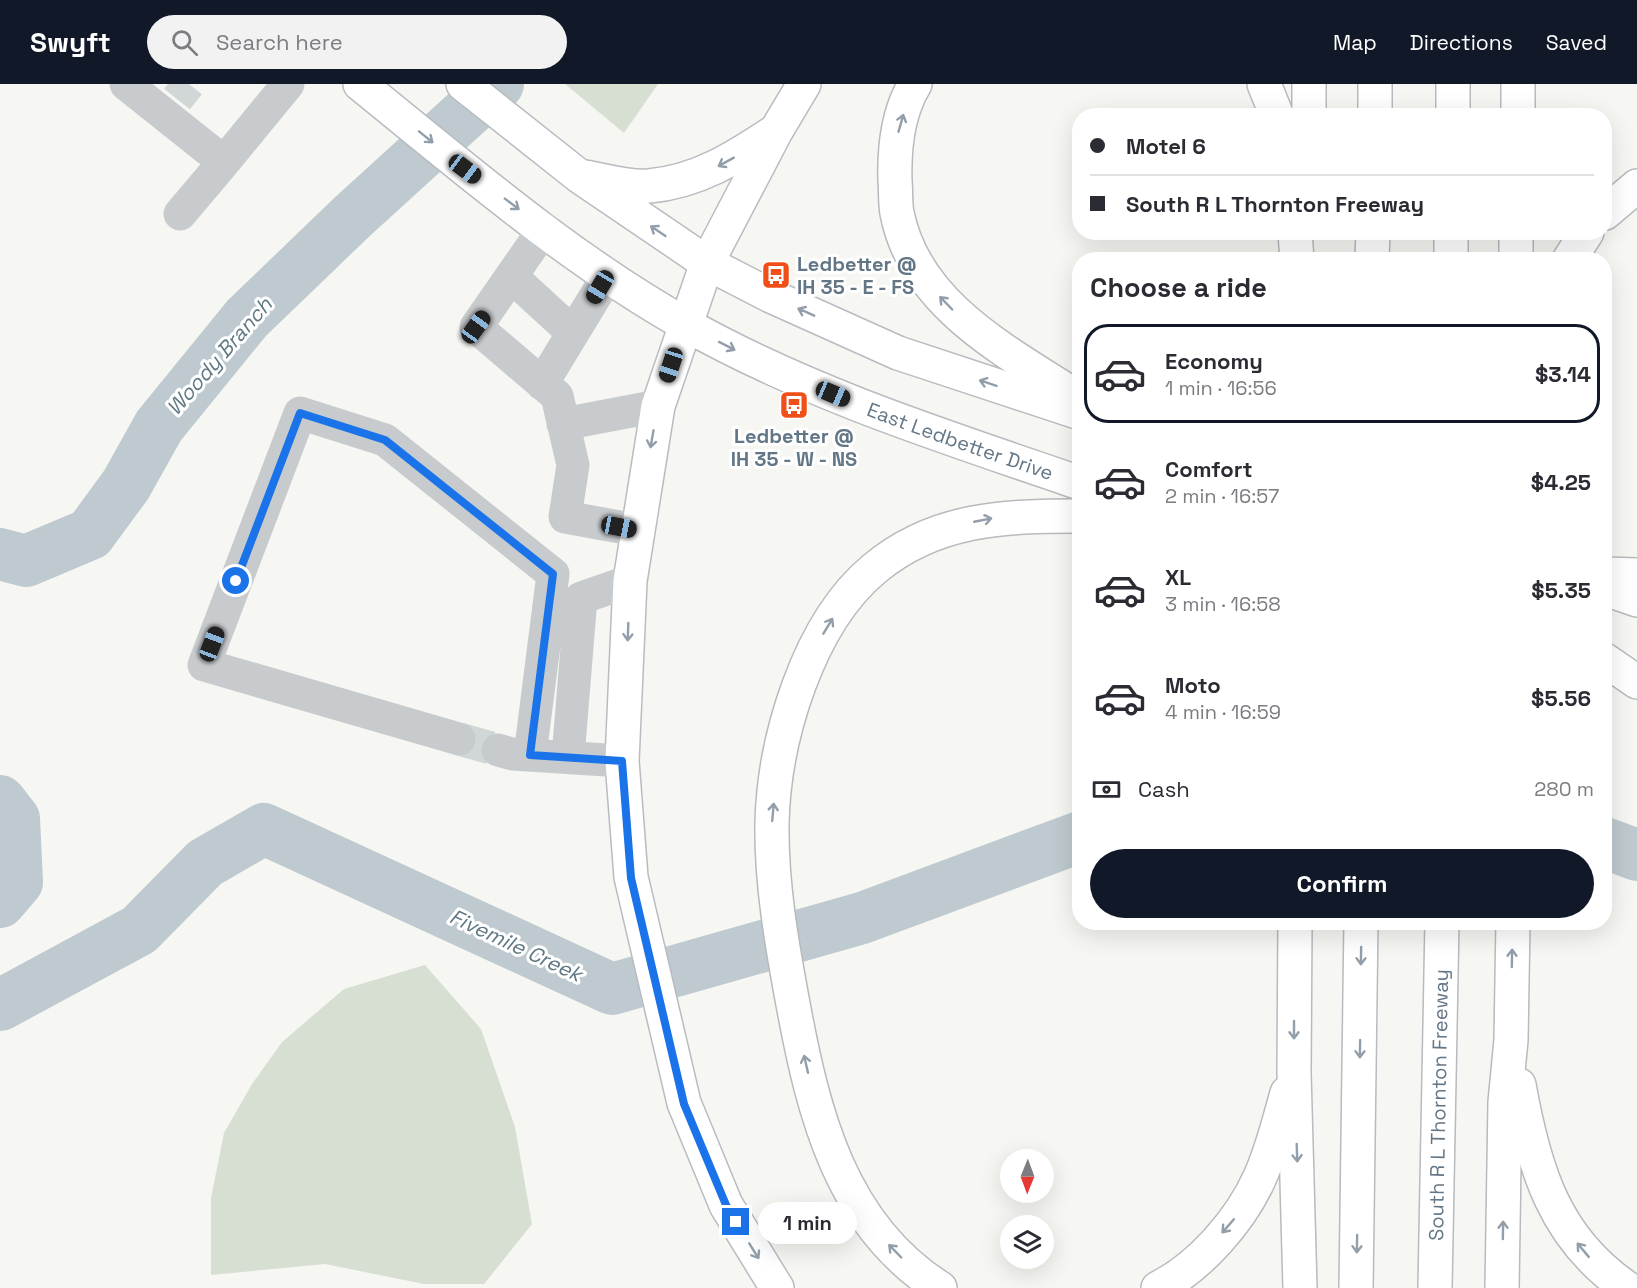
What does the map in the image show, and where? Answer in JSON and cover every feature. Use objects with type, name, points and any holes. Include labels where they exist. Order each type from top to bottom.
[{"type":"main road","name":"East Ledbetter Drive","points":[[360,84],[465,169],[607,277],[684,324],[748,357],[875,412],[1072,480]]},
{"type":"main road","points":[[463,84],[579,176],[707,263],[771,297],[898,353],[1072,410]]},
{"type":"main road","points":[[777,1288],[726,1205],[684,1104],[631,878],[622,761],[630,581],[636,530],[658,406],[684,324],[707,263],[776,131],[804,84]]},
{"type":"main road","points":[[915,84],[898,127],[895,167],[897,213],[912,255],[933,289],[959,316],[991,341],[1072,394]]},
{"type":"main road","points":[[1264,84],[1274,108]]},
{"type":"main road","points":[[1309,84],[1309,108]]},
{"type":"main road","points":[[1375,84],[1375,108]]},
{"type":"main road","points":[[1453,108],[1454,84]]},
{"type":"main road","points":[[1518,84],[1518,108]]},
{"type":"main road","points":[[579,176],[647,186],[685,179],[724,165],[776,131]]},
{"type":"main road","points":[[1612,207],[1637,186]]},
{"type":"main road","points":[[940,1288],[912,1268],[864,1214],[843,1179],[819,1121],[783,950],[772,822],[777,775],[786,729],[810,661],[842,603],[873,570],[912,544],[951,526],[996,518],[1072,516]]},
{"type":"main road","points":[[1612,574],[1637,575]]},
{"type":"main road","points":[[1612,591],[1637,600]]},
{"type":"main road","points":[[1612,661],[1637,670]]},
{"type":"main road","points":[[1612,664],[1637,682]]},
{"type":"main road","points":[[1295,930],[1294,1073],[1300,1288]]},
{"type":"main road","points":[[1356,1288],[1361,930]]},
{"type":"main road","name":"South R L Thornton Freeway","points":[[1435,1288],[1442,930]]},
{"type":"main road","points":[[1502,1288],[1505,1102],[1511,1040],[1513,930]]},
{"type":"main road","points":[[1511,1040],[1525,1116],[1538,1168],[1552,1199],[1565,1226],[1583,1252],[1603,1271],[1628,1288]]},
{"type":"main road","points":[[1158,1288],[1169,1282],[1204,1253],[1234,1220],[1260,1178],[1294,1073]]},
{"type":"lane","points":[[137,88],[171,107],[224,162]]},
{"type":"lane","points":[[180,214],[224,162],[273,89]]},
{"type":"lane","points":[[544,229],[476,327],[556,396],[573,465],[565,516],[636,530]]},
{"type":"lane","points":[[512,277],[573,333]]},
{"type":"lane","points":[[542,384],[607,277]]},
{"type":"lane","points":[[563,424],[658,406]]},
{"type":"lane","points":[[459,739],[204,665],[300,413],[385,440],[553,574],[530,755]]},
{"type":"lane","points":[[568,757],[581,598],[630,581]]},
{"type":"lane","points":[[498,750],[512,754],[622,761]]},
{"type":"shaded area","points":[[565,84],[658,84],[624,133]]},
{"type":"shaded area","points":[[425,965],[481,1029],[515,1127],[532,1224],[484,1284],[424,1284],[325,1264],[211,1275],[211,1198],[224,1133],[252,1084],[282,1042],[344,989]]},
{"type":"waterway","name":"Woody Branch","points":[[0,554],[26,561],[90,534],[126,485],[159,426],[247,318],[352,217],[498,84]]},
{"type":"waterway","name":"Woody Branch","points":[[0,801],[14,819],[17,882],[0,902]]},
{"type":"waterway","name":"Fivemile Creek","points":[[0,1005],[139,930],[205,863],[264,829],[612,989],[862,918],[1072,840]]},
{"type":"waterway","name":"Fivemile Creek","points":[[1612,846],[1637,855]]},
{"type":"tunnel","points":[[177,99],[189,84]]},
{"type":"tunnel","points":[[459,739],[498,750]]},
{"type":"place","name":"Ledbetter @ IH 35 - E - FS","points":[[776,275]]},
{"type":"place","name":"Ledbetter @ IH 35 - W - NS","points":[[794,405]]},
{"type":"route","points":[[236,581],[300,413],[385,440],[553,574],[530,755],[622,761],[631,878],[684,1104],[726,1205],[736,1222]]}]
